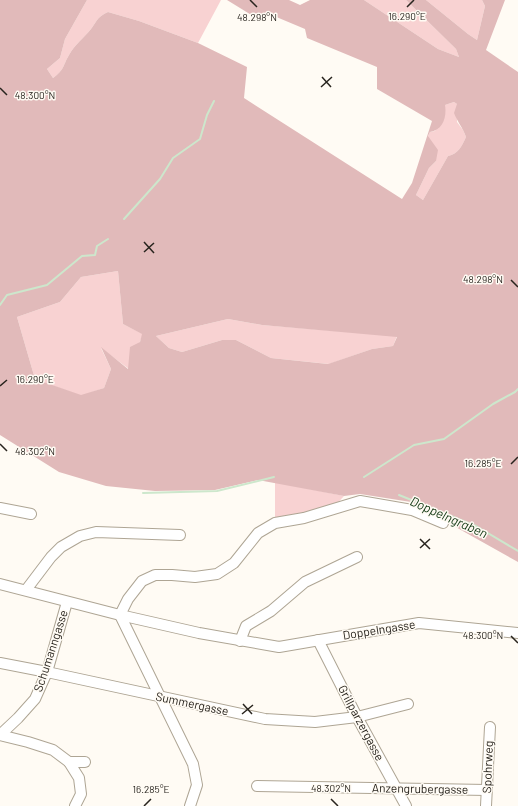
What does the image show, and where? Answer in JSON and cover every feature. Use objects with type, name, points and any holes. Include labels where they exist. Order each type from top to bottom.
[{"type":"street","points":[[190,806],[197,785],[193,764],[120,615],[128,599],[142,582],[155,575],[172,574],[194,577],[217,574],[234,563],[258,533],[275,523],[304,518],[360,501],[412,510],[443,523]]},
{"type":"street","points":[[0,508],[30,514]]},
{"type":"street","points":[[26,590],[51,557],[62,547],[80,536],[96,532],[180,536]]},
{"type":"street","points":[[240,641],[246,626],[271,611],[306,582],[357,557]]},
{"type":"street","name":"Doppelngasse","points":[[0,584],[120,615],[240,641],[279,647],[418,623],[518,633]]},
{"type":"street","name":"Schumanngasse","points":[[0,735],[35,699],[47,672],[67,602]]},
{"type":"street","name":"Grillparzergasse","points":[[318,640],[406,806]]},
{"type":"street","name":"Summergasse","points":[[0,663],[265,719],[315,722],[357,716],[408,704]]},
{"type":"street","name":"Spohrweg","points":[[486,806],[490,727]]},
{"type":"street","points":[[0,735],[52,750],[69,762],[79,778],[81,794],[75,806]]},
{"type":"street","points":[[69,762],[85,762]]},
{"type":"street","name":"Anzengrubergasse","points":[[257,786],[487,790]]},
{"type":"shaded area","points":[[0,0],[87,0],[65,39],[60,58],[47,69],[53,78],[61,70],[74,47],[99,18],[108,12],[139,21],[198,43],[247,67],[244,98],[402,199],[412,183],[432,121],[377,89],[377,67],[307,38],[305,29],[274,16],[253,16],[227,0],[289,0],[300,5],[310,0],[364,0],[438,49],[459,57],[456,49],[406,0],[426,0],[477,40],[485,6],[482,0],[505,0],[486,50],[518,72],[518,562],[411,502],[360,494],[344,496],[258,480],[215,490],[155,491],[106,486],[59,472],[0,435]],"holes":[[[454,102],[457,104],[454,113],[466,137],[457,151],[448,156],[423,200],[416,195],[429,168],[436,161],[438,150],[428,136],[430,132],[441,126],[445,118],[445,105]],[[118,271],[123,324],[142,334],[140,342],[130,347],[128,369],[101,347],[111,369],[104,388],[81,395],[35,379],[17,317],[60,302],[81,277]],[[228,319],[262,325],[397,337],[393,346],[372,349],[328,364],[271,358],[236,340],[222,340],[182,352],[169,348],[156,336]]]},
{"type":"shaded area","points":[[87,0],[221,0],[198,43],[139,21],[108,12],[99,18],[74,47],[61,70],[53,78],[47,69],[60,58],[65,39]]},
{"type":"shaded area","points":[[364,0],[406,0],[456,49],[459,57],[438,49]]},
{"type":"shaded area","points":[[426,0],[482,0],[485,6],[477,40],[468,34]]},
{"type":"shaded area","points":[[454,102],[457,104],[457,122],[466,137],[457,151],[448,156],[423,200],[416,195],[429,168],[436,161],[428,136],[430,132],[435,131],[445,105]]},
{"type":"shaded area","points":[[118,271],[123,324],[143,334],[129,369],[101,348],[111,369],[104,388],[81,396],[35,379],[17,317],[60,302],[81,277]]},
{"type":"shaded area","points":[[228,319],[262,325],[397,336],[393,346],[372,349],[329,364],[271,358],[236,340],[222,340],[182,352],[169,348],[156,336]]},
{"type":"shaded area","points":[[275,482],[344,496],[334,507],[306,515],[275,518]]},
{"type":"waterway","points":[[124,219],[160,179],[173,158],[200,139],[207,115],[214,101]]},
{"type":"waterway","points":[[0,305],[7,295],[47,285],[82,256],[95,255],[97,246],[108,239]]},
{"type":"waterway","points":[[364,477],[414,445],[444,439],[493,404],[518,389]]},
{"type":"waterway","name":"Doppelngraben","points":[[143,493],[217,491],[274,477]]},
{"type":"waterway","name":"Doppelngraben","points":[[399,495],[476,526],[518,551]]}]
